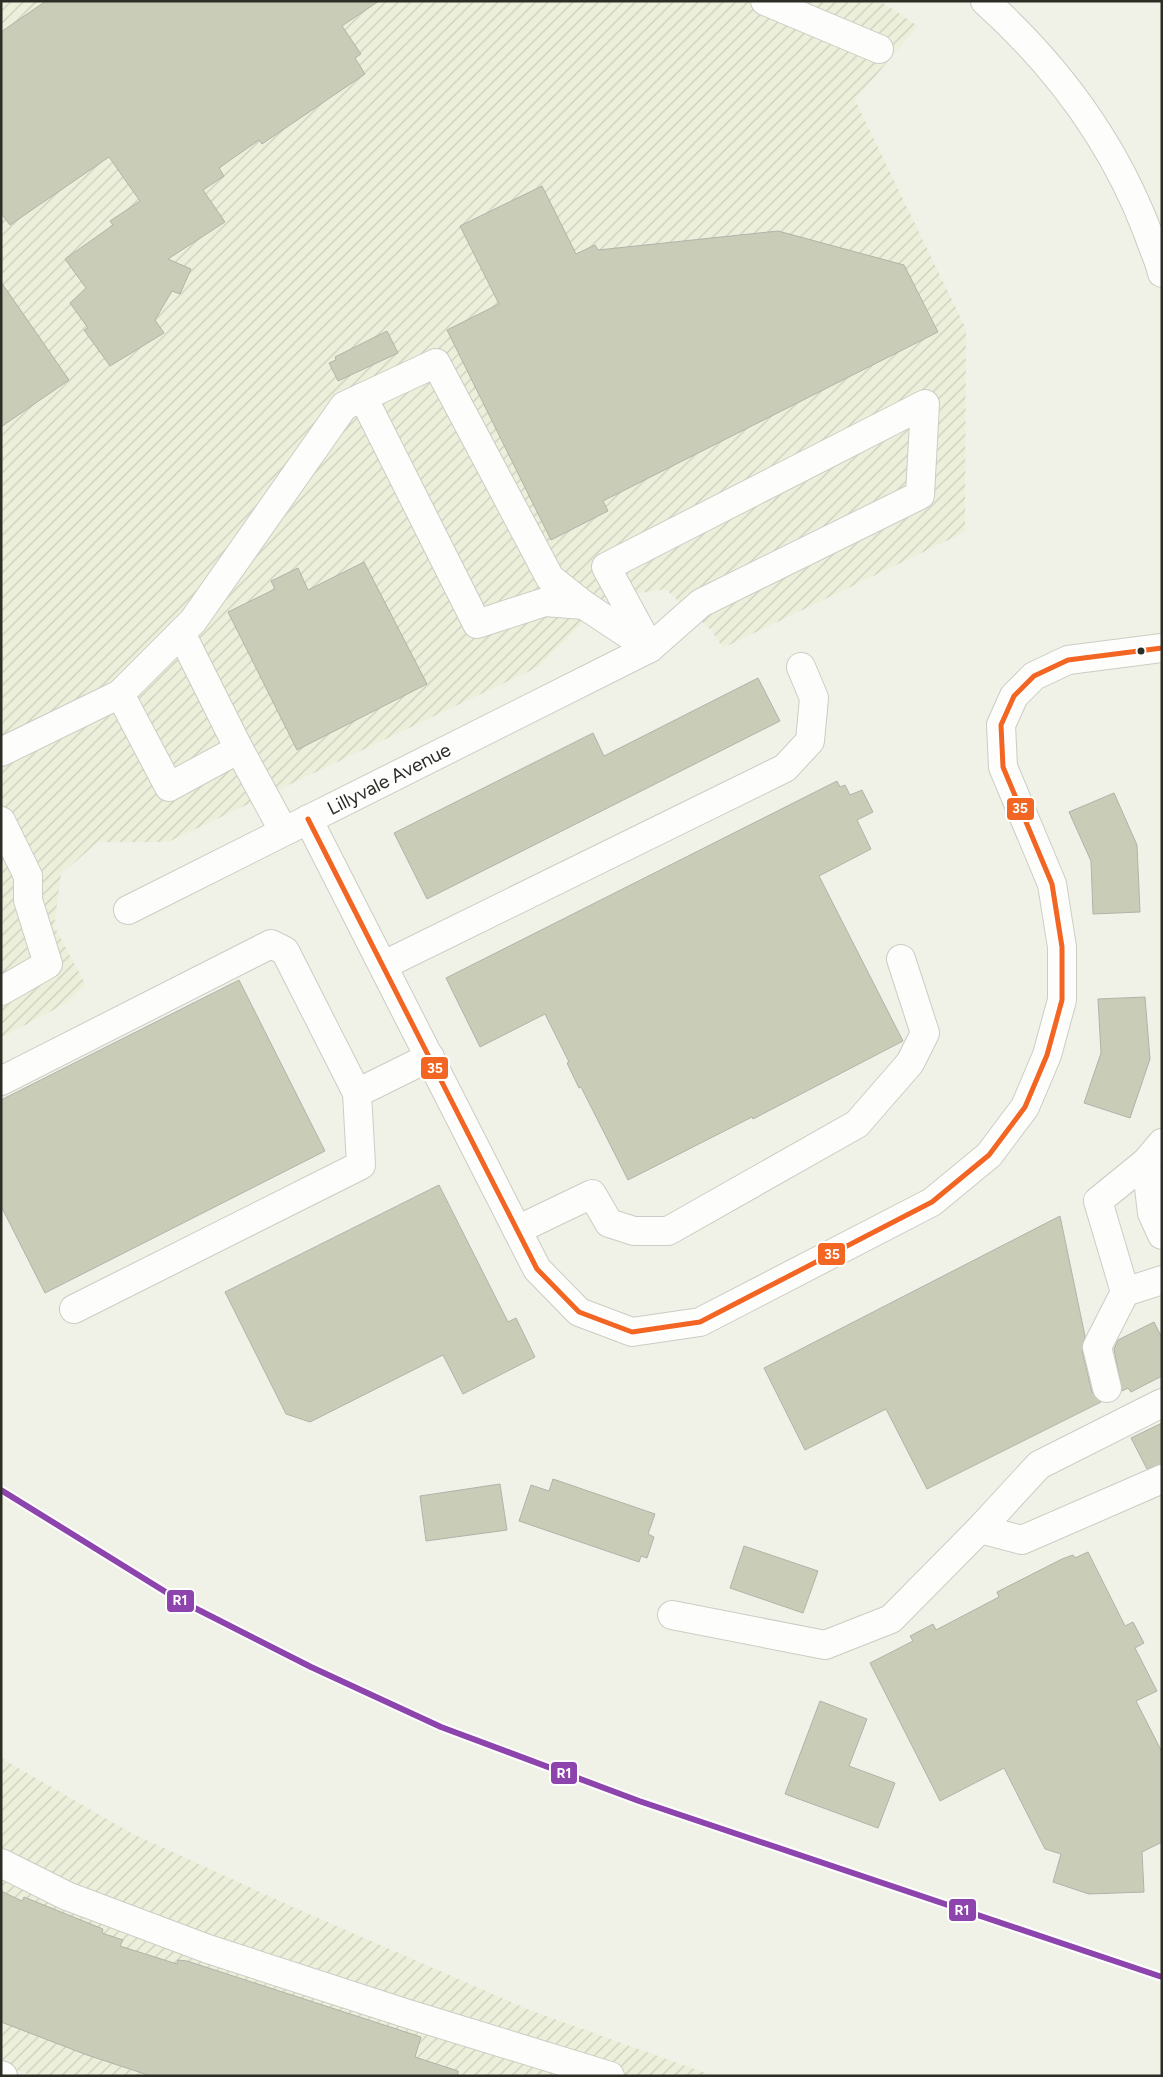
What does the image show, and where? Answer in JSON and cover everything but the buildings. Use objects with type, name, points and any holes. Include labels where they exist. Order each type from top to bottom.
[{"type":"street","points":[[765,1],[879,49]]},
{"type":"street","points":[[985,1],[1016,29],[1048,65],[1084,111],[1107,147],[1135,198],[1162,271]]},
{"type":"street","points":[[1,752],[120,694],[193,621],[344,406],[436,364],[550,578],[584,605],[650,648]]},
{"type":"street","points":[[363,397],[478,624],[545,602],[584,605]]},
{"type":"street","name":"Lillyvale Avenue","points":[[128,910],[284,830],[650,648],[701,603],[920,495],[925,404],[606,567],[650,648]]},
{"type":"street","points":[[181,634],[239,749],[284,830]]},
{"type":"street","points":[[308,819],[384,965],[537,1269],[579,1312],[632,1332],[700,1322],[932,1202],[989,1155],[1025,1107],[1047,1055],[1062,1000],[1062,948],[1052,884],[1003,767],[1001,724],[1014,696],[1034,676],[1068,660],[1162,648]]},
{"type":"street","points":[[384,965],[785,768],[810,741],[814,698],[801,668]]},
{"type":"street","points":[[120,694],[169,787],[239,749]]},
{"type":"street","points":[[1,821],[28,876],[28,900],[48,964],[1,991]]},
{"type":"street","points":[[1,1081],[272,944],[285,951],[357,1093],[361,1165],[74,1309]]},
{"type":"street","points":[[517,1230],[592,1194],[609,1223],[634,1231],[668,1231],[857,1124],[910,1063],[925,1033],[901,959]]},
{"type":"street","points":[[357,1093],[430,1057]]},
{"type":"street","points":[[1154,1153],[1152,1213],[1162,1235]]},
{"type":"street","points":[[1107,1388],[1097,1347],[1125,1292],[1098,1201],[1154,1153]]},
{"type":"street","points":[[1125,1292],[1162,1280]]},
{"type":"street","points":[[672,1615],[825,1645],[891,1619],[980,1529],[1039,1464],[1162,1402]]},
{"type":"street","points":[[980,1529],[1022,1540],[1162,1479]]},
{"type":"street","points":[[1,1863],[67,1896],[208,1949],[405,2013],[554,2067],[610,2076]]},
{"type":"shaded area","points":[[1,1],[880,1],[918,26],[855,100],[966,329],[965,532],[723,648],[711,630],[665,589],[608,598],[538,667],[168,842],[98,842],[61,874],[54,926],[86,985],[68,1002],[1,1038]]},
{"type":"shaded area","points":[[1,1758],[133,1834],[293,1907],[532,2011],[714,2076],[34,2076],[1,2065]]},
{"type":"transit line","name":"35","points":[[308,819],[537,1269],[579,1312],[632,1332],[700,1322],[932,1202],[989,1155],[1025,1107],[1047,1055],[1062,1000],[1062,947],[1052,884],[1003,767],[1001,725],[1014,696],[1034,676],[1068,660],[1162,648]]},
{"type":"transit line","name":"R1","points":[[1,1490],[177,1599],[311,1667],[441,1727],[639,1801],[1162,1977]]}]
